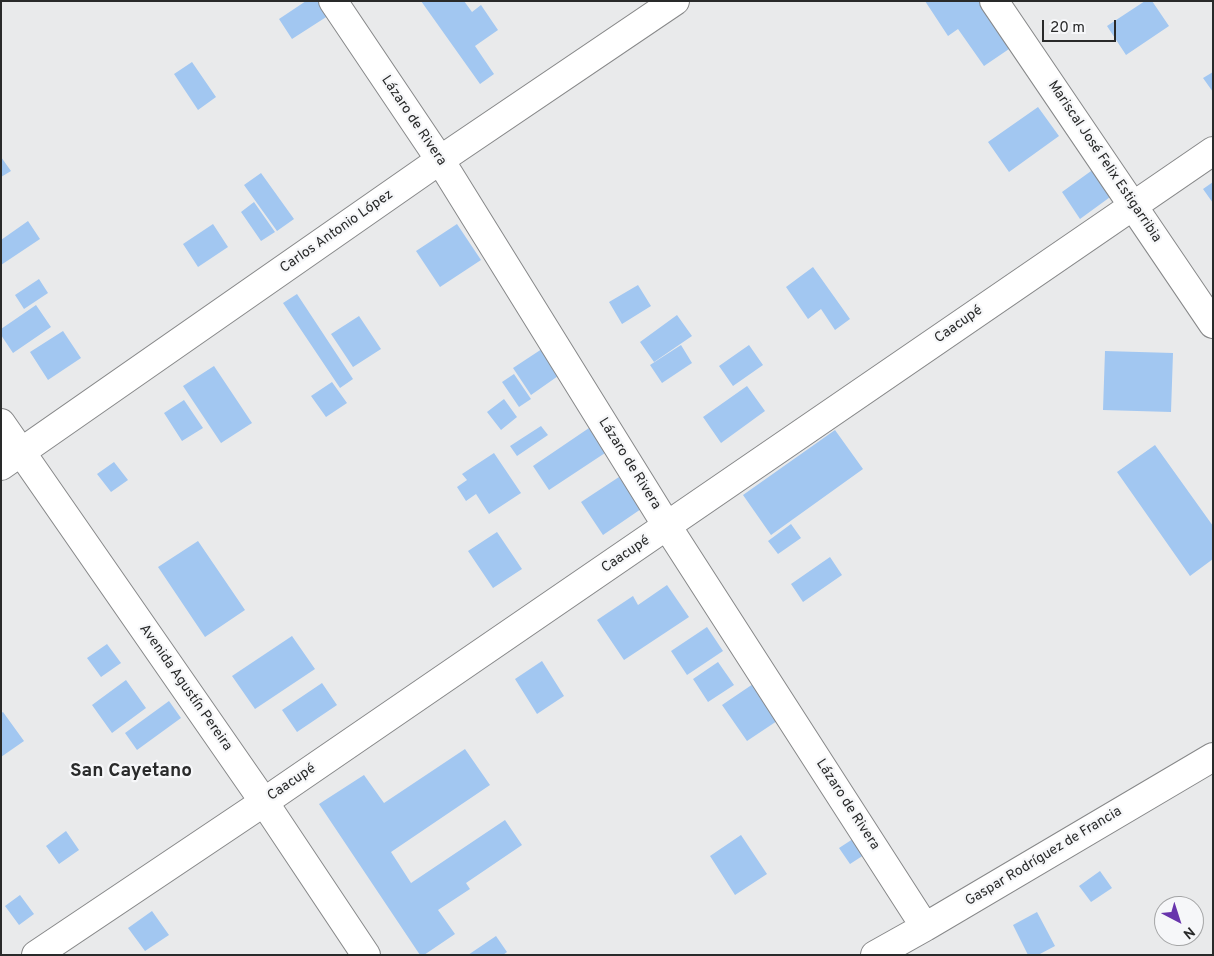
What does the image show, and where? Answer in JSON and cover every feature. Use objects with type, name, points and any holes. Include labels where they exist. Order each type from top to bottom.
[{"type":"street","name":"Lázaro de Rivera","points":[[333,1],[440,160],[667,526],[925,927]]},
{"type":"street","name":"Carlos Antonio López","points":[[12,459],[440,160],[675,1]]},
{"type":"street","name":"Mariscal José Felix Estigarribia","points":[[994,1],[1213,324]]},
{"type":"street","name":"Caacupé","points":[[36,955],[264,802],[1133,204],[1213,151]]},
{"type":"street","name":"Avenida Agustín Pereira","points":[[1,423],[12,459],[264,802],[366,955]]},
{"type":"street","name":"Gaspar Rodríguez de Francia","points":[[875,955],[1213,757]]},
{"type":"building","points":[[306,1],[327,1],[334,12],[292,39],[279,19]]},
{"type":"building","points":[[421,1],[464,1],[472,12],[481,5],[498,30],[475,46],[494,74],[480,84]]},
{"type":"building","points":[[925,1],[980,1],[1012,47],[984,66],[958,29],[948,36]]},
{"type":"building","points":[[1145,1],[1152,1],[1169,26],[1126,55],[1107,26]]},
{"type":"building","points":[[192,62],[216,97],[198,110],[174,74]]},
{"type":"building","points":[[1213,72],[1213,92],[1203,78]]},
{"type":"building","points":[[1038,107],[1059,136],[1009,172],[988,142]]},
{"type":"building","points":[[1,157],[11,171],[1,177]]},
{"type":"building","points":[[1098,166],[1117,192],[1080,219],[1062,192]]},
{"type":"building","points":[[261,173],[294,219],[277,231],[244,185]]},
{"type":"building","points":[[1213,182],[1213,203],[1203,189]]},
{"type":"building","points":[[254,202],[275,232],[261,241],[241,212]]},
{"type":"building","points":[[28,221],[40,239],[1,265],[1,240]]},
{"type":"building","points":[[213,224],[228,247],[198,267],[183,244]]},
{"type":"building","points":[[457,224],[481,260],[440,287],[416,251]]},
{"type":"building","points":[[813,267],[850,319],[835,330],[821,309],[808,319],[786,287]]},
{"type":"building","points":[[39,279],[48,293],[24,309],[15,295]]},
{"type":"building","points":[[638,285],[651,306],[622,324],[609,302]]},
{"type":"building","points":[[297,294],[353,379],[340,388],[283,303]]},
{"type":"building","points":[[36,305],[51,327],[13,353],[1,335],[1,329]]},
{"type":"building","points":[[677,315],[692,336],[654,362],[640,342]]},
{"type":"building","points":[[359,316],[381,349],[353,367],[331,334]]},
{"type":"building","points":[[63,331],[81,358],[48,380],[30,352]]},
{"type":"building","points":[[551,343],[568,369],[531,395],[513,368]]},
{"type":"building","points":[[681,345],[692,363],[662,383],[650,365]]},
{"type":"building","points":[[749,345],[763,365],[733,386],[719,366]]},
{"type":"building","points":[[1105,351],[1173,353],[1171,412],[1103,410]]},
{"type":"building","points":[[214,366],[252,423],[221,443],[183,386]]},
{"type":"building","points":[[514,374],[531,399],[519,407],[502,382]]},
{"type":"building","points":[[332,382],[347,403],[326,417],[311,396]]},
{"type":"building","points":[[747,386],[765,411],[721,443],[703,417]]},
{"type":"building","points":[[504,399],[517,417],[501,430],[487,412]]},
{"type":"building","points":[[184,400],[203,428],[182,441],[164,413]]},
{"type":"building","points":[[541,426],[548,435],[517,456],[510,446]]},
{"type":"building","points":[[589,428],[605,453],[549,490],[533,466]]},
{"type":"building","points":[[835,430],[863,469],[771,535],[743,495]]},
{"type":"building","points":[[1155,445],[1213,526],[1213,559],[1190,576],[1117,472]]},
{"type":"building","points":[[494,453],[521,493],[489,514],[476,494],[466,501],[457,487],[467,480],[462,474]]},
{"type":"building","points":[[114,462],[128,480],[111,492],[97,474]]},
{"type":"building","points":[[619,477],[641,509],[603,535],[581,502]]},
{"type":"building","points":[[791,524],[801,538],[778,554],[768,541]]},
{"type":"building","points":[[497,532],[522,569],[493,588],[468,551]]},
{"type":"building","points":[[198,541],[245,610],[205,637],[158,567]]},
{"type":"building","points":[[830,557],[842,575],[803,602],[791,584]]},
{"type":"building","points":[[667,585],[689,617],[624,660],[597,620],[633,596],[638,605]]},
{"type":"building","points":[[707,627],[723,651],[687,675],[671,651]]},
{"type":"building","points":[[292,636],[315,669],[255,709],[232,676]]},
{"type":"building","points":[[107,644],[121,663],[101,677],[87,658]]},
{"type":"building","points":[[542,661],[564,696],[537,714],[515,679]]},
{"type":"building","points":[[718,662],[734,685],[708,702],[693,679]]},
{"type":"building","points":[[126,680],[146,708],[112,733],[92,705]]},
{"type":"building","points":[[756,682],[780,719],[747,741],[722,705]]},
{"type":"building","points":[[322,683],[337,705],[297,732],[282,710]]},
{"type":"building","points":[[169,701],[181,718],[137,750],[125,733]]},
{"type":"building","points":[[3,712],[24,741],[1,757],[1,713]]},
{"type":"building","points":[[465,749],[490,785],[391,852],[411,883],[505,820],[522,845],[466,883],[470,889],[438,910],[455,934],[424,955],[420,955],[319,804],[364,775],[384,803]]},
{"type":"building","points":[[66,831],[79,850],[59,864],[46,846]]},
{"type":"building","points":[[741,835],[767,874],[735,895],[710,856]]},
{"type":"building","points":[[856,837],[867,853],[850,864],[839,848]]},
{"type":"building","points":[[1100,871],[1112,888],[1091,902],[1079,886]]},
{"type":"building","points":[[20,895],[34,914],[19,925],[5,906]]},
{"type":"building","points":[[152,911],[169,935],[145,951],[128,928]]},
{"type":"building","points":[[1037,912],[1055,946],[1038,955],[1028,955],[1013,925]]},
{"type":"building","points":[[496,936],[507,952],[503,955],[468,955]]},
{"type":"district","name":"San Cayetano","points":[[131,772]]}]
